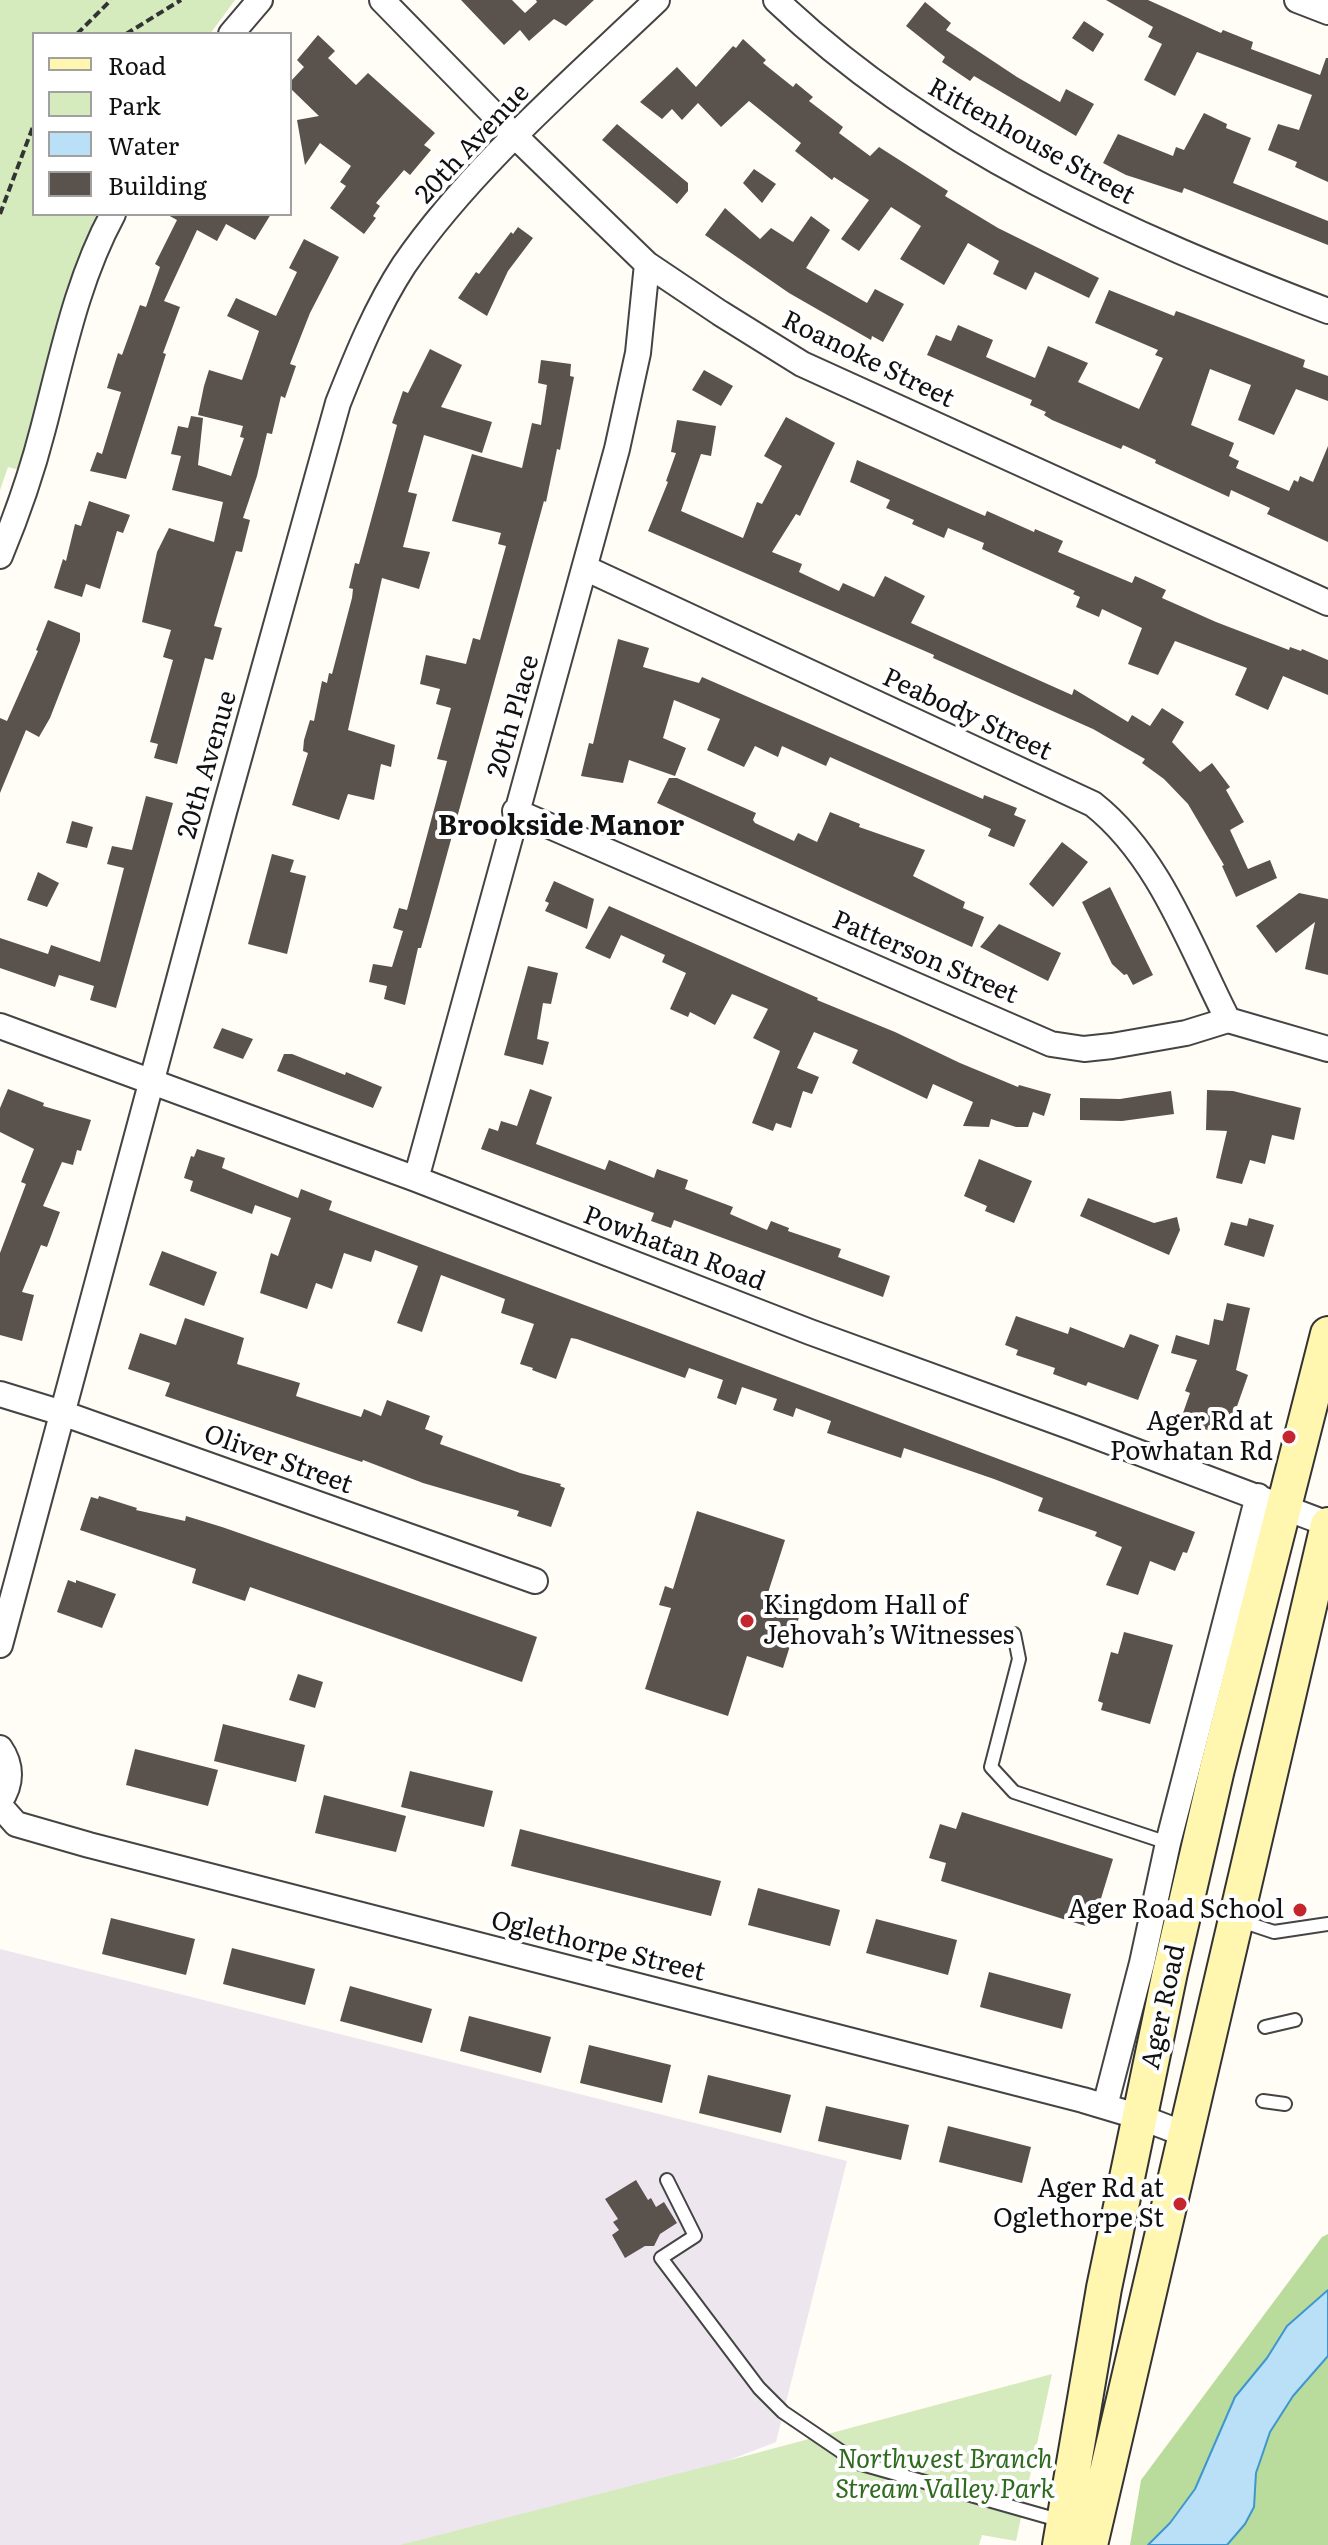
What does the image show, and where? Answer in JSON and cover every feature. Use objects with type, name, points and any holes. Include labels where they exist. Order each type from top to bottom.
[{"type":"main road","name":"Ager Road","points":[[1075,2533],[1104,2288],[1140,2117],[1217,1769],[1271,1501],[1328,1334]]},
{"type":"main road","name":"Ager Road","points":[[1075,2533],[1187,2135],[1328,1525]]},
{"type":"street","points":[[233,32],[260,0]]},
{"type":"street","name":"Roanoke Street","points":[[382,0],[515,136],[647,264],[802,364],[1328,603]]},
{"type":"street","name":"20th Avenue","points":[[0,1645],[224,812],[338,403],[369,328],[403,267],[432,228],[515,136],[657,0]]},
{"type":"street","name":"Rittenhouse Street","points":[[776,0],[816,38],[873,82],[942,128],[1075,205],[1328,311]]},
{"type":"street","points":[[1297,0],[1328,12]]},
{"type":"street","points":[[0,556],[36,453],[65,340],[85,280],[112,216]]},
{"type":"street","name":"20th Place","points":[[416,1179],[617,449],[638,353],[647,264]]},
{"type":"street","name":"Peabody Street","points":[[585,568],[1093,804],[1119,828],[1145,861],[1166,896],[1228,1020]]},
{"type":"street","name":"Patterson Street","points":[[515,811],[1051,1044],[1084,1049],[1112,1046],[1186,1033],[1228,1020]]},
{"type":"street","points":[[1228,1020],[1328,1049]]},
{"type":"street","name":"Powhatan Road","points":[[0,1026],[416,1179],[810,1332],[1271,1501],[1328,1525]]},
{"type":"street","name":"Oliver Street","points":[[0,1394],[62,1413],[535,1581]]},
{"type":"street","name":"Ager Road","points":[[1105,2106],[1142,1963],[1168,1843],[1271,1501]]},
{"type":"street","points":[[0,1748],[6,1756],[9,1781],[0,1803]]},
{"type":"street","name":"Oglethorpe Street","points":[[0,1803],[16,1824],[89,1845],[1105,2106],[1187,2135]]},
{"type":"lane","points":[[1014,1634],[1019,1659],[991,1767],[1014,1792],[1168,1843]]},
{"type":"lane","points":[[1236,1919],[1274,1932],[1328,1924]]},
{"type":"lane","points":[[1265,2027],[1295,2020]]},
{"type":"lane","points":[[1263,2101],[1285,2104]]},
{"type":"lane","points":[[667,2180],[695,2236],[661,2258],[759,2388],[783,2412],[858,2463],[1075,2533]]},
{"type":"path","points":[[79,32],[111,0]]},
{"type":"path","points":[[129,32],[181,0]]},
{"type":"path","points":[[0,214],[32,129]]},
{"type":"shaded area","points":[[0,1949],[847,2161],[776,2442],[510,2545],[0,2545]]},
{"type":"green space","points":[[0,0],[235,0],[211,32],[32,32],[32,216],[100,216],[54,336],[19,470],[8,467],[0,490]]},
{"type":"green space","points":[[1328,2234],[1328,2545],[1130,2545],[1141,2480],[1322,2237]]},
{"type":"green space","name":"Northwest Branch Stream Valley Park","points":[[1052,2374],[1016,2541],[982,2535],[979,2545],[400,2545],[708,2466]]},
{"type":"water","points":[[1328,2290],[1328,2356],[1293,2396],[1270,2432],[1256,2473],[1254,2507],[1245,2524],[1227,2545],[1148,2545],[1170,2523],[1195,2489],[1235,2397],[1267,2358],[1287,2326]]},
{"type":"building","points":[[461,0],[512,0],[525,13],[536,0],[594,0],[566,26],[554,19],[529,41],[520,30],[504,45]]},
{"type":"building","points":[[1106,0],[1148,0],[1221,33],[1223,30],[1253,42],[1251,49],[1320,75],[1328,58],[1328,182],[1295,167],[1297,162],[1268,150],[1278,124],[1299,130],[1312,95],[1197,52],[1175,96],[1144,80],[1162,44],[1148,37],[1153,27]]},
{"type":"building","points":[[925,2],[951,23],[946,30],[1017,77],[1060,102],[1066,89],[1094,104],[1076,136],[974,76],[970,81],[942,62],[945,57],[906,26]]},
{"type":"building","points":[[1084,21],[1104,34],[1093,52],[1072,38]]},
{"type":"building","points":[[318,35],[335,51],[328,58],[356,85],[368,73],[435,133],[424,145],[431,150],[410,175],[404,170],[376,203],[380,206],[373,216],[376,218],[364,234],[330,208],[346,186],[340,182],[351,166],[320,143],[305,165],[297,120],[319,116],[292,90],[292,80],[304,67],[297,60]]},
{"type":"building","points":[[743,39],[766,60],[763,63],[793,87],[796,83],[813,97],[809,101],[843,127],[839,133],[870,156],[879,147],[948,191],[945,196],[998,228],[1099,278],[1089,298],[1035,272],[1026,290],[993,274],[999,261],[968,243],[944,285],[900,259],[921,226],[891,207],[859,251],[841,239],[869,200],[834,177],[832,180],[795,151],[801,143],[749,101],[721,127],[698,103],[682,120],[672,109],[662,119],[640,102],[677,67],[696,87]]},
{"type":"building","points":[[1204,113],[1227,124],[1226,128],[1251,138],[1233,183],[1328,221],[1328,245],[1184,188],[1182,193],[1126,175],[1103,163],[1118,134],[1173,156],[1176,147],[1184,150]]},
{"type":"building","points":[[617,124],[688,183],[688,191],[677,204],[602,140]]},
{"type":"building","points":[[754,169],[776,184],[762,203],[743,183]]},
{"type":"building","points":[[725,208],[760,239],[771,228],[793,242],[811,216],[830,230],[806,268],[867,303],[875,289],[904,304],[883,342],[872,336],[871,340],[789,293],[705,235]]},
{"type":"building","points":[[170,216],[270,216],[255,240],[226,224],[217,241],[197,230],[164,301],[180,307],[163,353],[166,354],[126,479],[90,471],[97,452],[102,454],[121,392],[107,388],[118,353],[122,355],[140,305],[146,307],[160,267],[155,264],[177,220]]},
{"type":"building","points":[[518,227],[533,238],[508,271],[487,316],[458,298],[476,272],[479,274]]},
{"type":"building","points":[[304,239],[339,257],[310,313],[290,364],[296,366],[285,398],[281,396],[272,434],[267,433],[243,518],[250,520],[242,552],[236,551],[214,626],[222,628],[213,660],[205,658],[177,764],[154,758],[158,744],[150,742],[173,660],[163,657],[171,630],[142,622],[157,552],[169,528],[214,542],[223,502],[172,490],[181,456],[171,454],[178,426],[188,428],[191,416],[203,418],[198,465],[231,476],[244,438],[240,437],[243,426],[198,415],[204,386],[209,370],[242,380],[259,331],[227,316],[236,298],[276,316],[297,272],[289,268]]},
{"type":"building","points":[[1109,290],[1174,316],[1176,311],[1182,313],[1305,360],[1303,367],[1328,376],[1328,401],[1296,389],[1274,435],[1238,420],[1251,385],[1210,369],[1191,425],[1234,443],[1229,456],[1239,461],[1236,468],[1289,491],[1294,480],[1298,482],[1300,476],[1313,482],[1328,446],[1328,542],[1267,514],[1270,508],[1231,490],[1229,497],[1123,445],[1121,449],[1052,420],[1044,415],[1046,412],[1030,405],[1032,400],[927,355],[936,335],[951,341],[958,325],[993,340],[986,357],[1035,378],[1048,346],[1088,363],[1078,382],[1139,409],[1163,358],[1155,355],[1158,350],[1095,323]]},
{"type":"building","points":[[430,349],[462,365],[441,407],[492,422],[482,453],[424,435],[408,492],[417,494],[403,547],[430,552],[419,589],[382,578],[348,730],[395,745],[391,767],[381,764],[374,800],[348,794],[339,820],[292,805],[308,753],[303,751],[304,740],[310,720],[314,721],[322,681],[327,683],[329,673],[332,674],[352,598],[353,589],[349,588],[355,563],[359,564],[397,425],[392,423],[403,391],[408,393]]},
{"type":"building","points":[[541,360],[571,364],[570,376],[574,377],[560,450],[557,449],[546,502],[421,948],[418,948],[405,1005],[384,999],[387,986],[369,982],[373,964],[392,967],[403,931],[393,928],[399,908],[407,910],[447,761],[437,759],[451,708],[436,704],[440,689],[420,684],[426,655],[466,664],[473,638],[480,640],[506,546],[498,544],[501,533],[452,521],[472,454],[522,468],[532,423],[541,425],[547,385],[538,383]]},
{"type":"building","points":[[704,370],[733,386],[721,406],[692,390]]},
{"type":"building","points":[[786,417],[835,443],[800,516],[796,514],[772,552],[802,564],[799,572],[839,591],[843,583],[874,597],[885,576],[925,596],[911,623],[1072,695],[1074,689],[1128,722],[1132,715],[1150,726],[1162,708],[1184,722],[1172,742],[1200,772],[1212,763],[1230,787],[1226,790],[1244,822],[1230,830],[1248,869],[1270,860],[1277,878],[1236,897],[1224,865],[1188,804],[1164,779],[1142,763],[1145,759],[1093,729],[933,658],[934,655],[648,531],[676,453],[671,452],[677,420],[716,426],[711,456],[701,454],[681,511],[743,538],[757,502],[762,504],[782,466],[764,456]]},
{"type":"building","points":[[857,460],[985,516],[987,511],[1063,541],[1058,552],[1132,583],[1135,576],[1142,579],[1166,590],[1162,598],[1216,622],[1289,650],[1290,647],[1302,649],[1328,660],[1328,695],[1283,676],[1268,710],[1235,695],[1247,668],[1175,641],[1158,675],[1128,664],[1142,628],[1102,609],[1099,617],[1076,607],[1080,597],[1073,594],[1075,591],[982,549],[984,543],[948,528],[944,538],[912,524],[914,520],[886,508],[890,500],[850,482]]},
{"type":"building","points":[[89,501],[130,515],[123,533],[117,531],[100,589],[86,584],[82,597],[54,588],[63,559],[66,561],[75,524],[81,526]]},
{"type":"building","points":[[48,620],[80,633],[80,641],[50,718],[39,737],[26,730],[0,793],[0,718],[7,721]]},
{"type":"building","points":[[618,639],[649,648],[643,667],[699,683],[702,677],[983,799],[984,795],[1017,808],[1014,815],[1026,820],[1014,847],[988,836],[991,829],[830,757],[826,766],[782,746],[778,757],[755,746],[744,767],[707,750],[720,719],[674,700],[663,738],[686,748],[675,776],[629,760],[623,783],[581,776],[589,743],[593,744]]},
{"type":"building","points":[[669,778],[677,778],[756,813],[755,823],[794,841],[798,833],[817,842],[830,812],[860,824],[859,827],[925,850],[913,876],[965,902],[963,908],[984,917],[972,947],[657,803]]},
{"type":"building","points":[[146,796],[173,803],[116,1008],[90,1000],[94,986],[59,975],[55,987],[0,968],[0,938],[48,954],[51,945],[100,962],[124,868],[107,864],[112,846],[132,850]]},
{"type":"building","points":[[72,821],[93,827],[87,848],[66,843]]},
{"type":"building","points":[[1062,842],[1088,862],[1053,907],[1029,884]]},
{"type":"building","points":[[272,854],[294,860],[290,872],[306,876],[287,954],[248,944]]},
{"type":"building","points":[[38,872],[59,883],[47,907],[27,900]]},
{"type":"building","points":[[554,881],[594,899],[587,929],[545,911],[549,903],[545,901]]},
{"type":"building","points":[[1110,887],[1153,975],[1133,985],[1127,974],[1124,975],[1112,964],[1082,902]]},
{"type":"building","points":[[1299,893],[1328,899],[1328,975],[1305,969],[1315,922],[1276,953],[1256,926]]},
{"type":"building","points":[[609,906],[960,1063],[1018,1087],[1051,1094],[1044,1116],[1033,1112],[1028,1127],[1016,1127],[991,1119],[989,1127],[963,1126],[973,1102],[933,1084],[927,1099],[852,1063],[858,1050],[814,1032],[797,1068],[819,1077],[812,1094],[803,1091],[791,1128],[776,1123],[773,1131],[752,1123],[780,1051],[753,1038],[768,1009],[732,994],[715,1025],[690,1012],[688,1017],[670,1009],[686,973],[662,962],[665,955],[621,935],[610,959],[585,948]]},
{"type":"building","points":[[999,924],[1061,953],[1048,981],[980,947]]},
{"type":"building","points":[[528,966],[558,973],[551,1004],[543,1003],[537,1039],[549,1042],[543,1065],[504,1055]]},
{"type":"building","points":[[222,1028],[253,1039],[243,1059],[213,1048]]},
{"type":"building","points":[[284,1054],[292,1054],[345,1075],[346,1072],[382,1087],[373,1108],[277,1071]]},
{"type":"building","points":[[8,1089],[44,1103],[43,1106],[91,1120],[81,1151],[77,1150],[73,1165],[62,1162],[43,1206],[60,1212],[47,1247],[41,1245],[22,1292],[34,1295],[22,1341],[0,1335],[0,1253],[26,1184],[21,1182],[34,1149],[0,1132],[0,1108]]},
{"type":"building","points":[[530,1089],[552,1097],[536,1144],[605,1170],[609,1160],[654,1178],[657,1169],[688,1180],[685,1189],[733,1207],[730,1214],[767,1230],[771,1221],[789,1228],[788,1231],[841,1249],[838,1257],[890,1276],[883,1297],[674,1220],[671,1228],[651,1221],[654,1213],[481,1149],[489,1128],[498,1131],[501,1121],[517,1126]]},
{"type":"building","points":[[1207,1090],[1233,1091],[1301,1108],[1294,1140],[1272,1135],[1265,1164],[1250,1160],[1242,1184],[1216,1178],[1227,1131],[1206,1130]]},
{"type":"building","points":[[1171,1091],[1174,1114],[1122,1121],[1080,1120],[1080,1098],[1120,1099]]},
{"type":"building","points":[[197,1149],[225,1158],[222,1168],[298,1198],[301,1189],[332,1201],[329,1210],[1195,1532],[1187,1553],[1183,1552],[1175,1571],[1150,1561],[1138,1595],[1106,1585],[1122,1547],[1095,1536],[1097,1532],[1038,1511],[1043,1498],[904,1448],[901,1458],[827,1433],[831,1421],[796,1408],[793,1417],[773,1410],[777,1399],[742,1387],[736,1405],[717,1398],[723,1380],[689,1368],[685,1378],[577,1339],[571,1338],[556,1379],[520,1364],[534,1324],[501,1313],[505,1299],[441,1275],[422,1332],[397,1323],[418,1266],[375,1250],[371,1262],[344,1253],[332,1289],[316,1283],[307,1309],[260,1293],[271,1253],[278,1256],[291,1218],[255,1205],[252,1214],[190,1191],[193,1181],[184,1178],[191,1156],[194,1157]]},
{"type":"building","points":[[979,1159],[1032,1181],[1014,1223],[985,1211],[987,1206],[964,1196]]},
{"type":"building","points":[[1088,1198],[1154,1223],[1177,1217],[1180,1230],[1169,1255],[1080,1216]]},
{"type":"building","points":[[1249,1218],[1274,1225],[1264,1257],[1224,1245],[1231,1222],[1247,1226]]},
{"type":"building","points":[[162,1251],[217,1272],[204,1306],[149,1285]]},
{"type":"building","points":[[1227,1303],[1250,1308],[1236,1370],[1248,1375],[1229,1429],[1218,1425],[1215,1433],[1184,1421],[1186,1414],[1183,1413],[1190,1393],[1185,1391],[1197,1360],[1171,1353],[1176,1335],[1209,1345],[1214,1319],[1223,1321]]},
{"type":"building","points":[[1016,1316],[1068,1334],[1070,1327],[1124,1348],[1130,1334],[1159,1345],[1138,1400],[1088,1382],[1086,1386],[1053,1374],[1055,1368],[1016,1355],[1018,1350],[1005,1345]]},
{"type":"building","points":[[185,1318],[244,1338],[237,1364],[300,1383],[296,1396],[361,1417],[364,1409],[381,1416],[387,1400],[430,1416],[425,1429],[443,1436],[440,1444],[520,1473],[561,1484],[565,1488],[551,1527],[517,1516],[519,1511],[423,1483],[363,1460],[165,1396],[170,1383],[128,1369],[140,1333],[176,1345]]},
{"type":"building","points":[[99,1496],[136,1510],[185,1521],[186,1516],[222,1527],[537,1637],[522,1682],[250,1587],[245,1601],[192,1583],[196,1569],[80,1530],[91,1497],[98,1499]]},
{"type":"building","name":"Kingdom Hall of Jehovah’s Witnesses","points":[[697,1511],[785,1540],[766,1599],[801,1611],[783,1668],[747,1656],[728,1716],[645,1689],[671,1608],[659,1605],[665,1586],[673,1589]]},
{"type":"building","points":[[68,1580],[116,1594],[102,1628],[57,1612]]},
{"type":"building","points":[[1124,1632],[1173,1645],[1150,1724],[1101,1710],[1103,1703],[1098,1701],[1111,1652],[1118,1654]]},
{"type":"building","points":[[298,1674],[323,1682],[315,1708],[289,1700]]},
{"type":"building","points":[[223,1724],[305,1745],[296,1782],[214,1761]]},
{"type":"building","points":[[135,1749],[218,1770],[208,1806],[126,1785]]},
{"type":"building","points":[[410,1771],[493,1791],[484,1827],[401,1807]]},
{"type":"building","points":[[324,1795],[406,1816],[396,1852],[315,1833]]},
{"type":"building","points":[[962,1812],[1113,1859],[1092,1928],[941,1881],[946,1863],[929,1858],[940,1824],[956,1829]]},
{"type":"building","points":[[520,1829],[721,1881],[711,1916],[511,1866]]},
{"type":"building","points":[[758,1888],[840,1910],[830,1946],[748,1925]]},
{"type":"building","points":[[111,1918],[195,1939],[186,1975],[102,1954]]},
{"type":"building","points":[[876,1919],[957,1940],[948,1975],[866,1953]]},
{"type":"building","points":[[232,1948],[315,1969],[305,2005],[223,1984]]},
{"type":"building","points":[[989,1972],[1071,1994],[1062,2029],[980,2007]]},
{"type":"building","points":[[350,1986],[432,2009],[422,2043],[340,2021]]},
{"type":"building","points":[[469,2016],[551,2037],[541,2073],[460,2051]]},
{"type":"building","points":[[589,2045],[671,2065],[662,2103],[580,2083]]},
{"type":"building","points":[[708,2075],[791,2095],[781,2133],[699,2113]]},
{"type":"building","points":[[826,2106],[909,2125],[901,2160],[818,2141]]},
{"type":"building","points":[[948,2126],[1031,2147],[1022,2183],[939,2162]]},
{"type":"building","points":[[636,2180],[648,2200],[651,2198],[656,2207],[664,2202],[677,2223],[660,2234],[654,2246],[645,2246],[625,2258],[612,2235],[619,2230],[613,2222],[618,2219],[605,2199]]},
{"type":"place","name":"Ager Rd at Powhatan Rd","points":[[1289,1437]]},
{"type":"place","name":"Kingdom Hall of Jehovah’s Witnesses","points":[[747,1621]]},
{"type":"place","name":"Ager Road School","points":[[1300,1910]]},
{"type":"place","name":"Ager Rd at Oglethorpe St","points":[[1180,2204]]},
{"type":"district","name":"Brookside Manor","points":[[561,827]]}]
